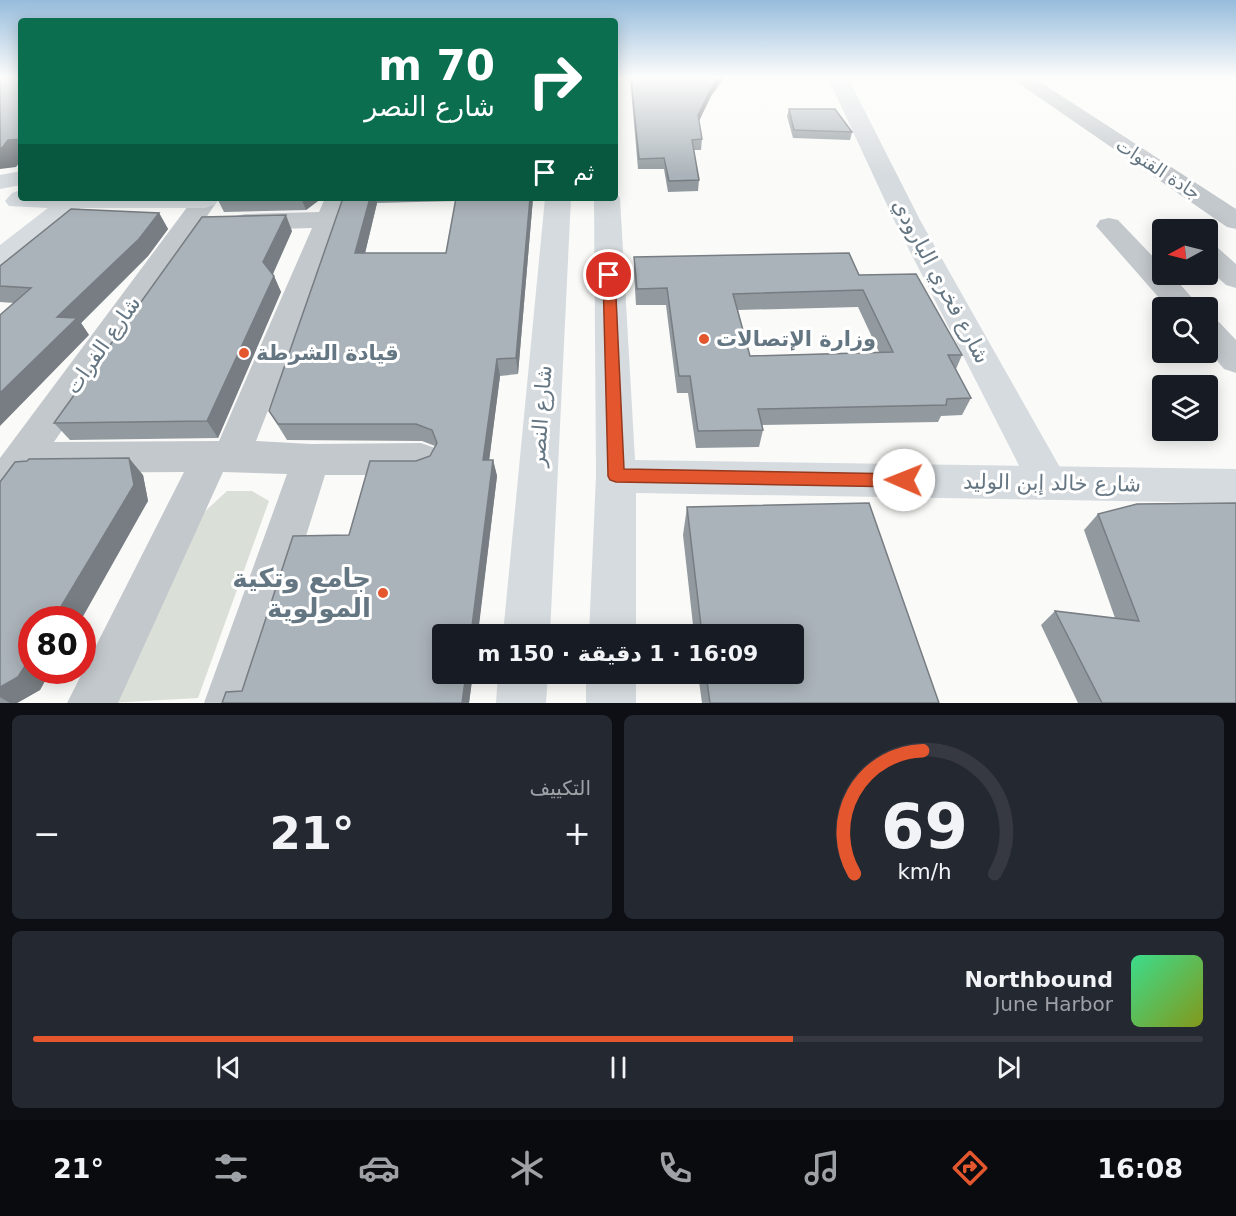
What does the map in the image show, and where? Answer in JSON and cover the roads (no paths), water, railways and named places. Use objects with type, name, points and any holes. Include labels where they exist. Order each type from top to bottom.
[{"type":"main road","name":"شارع فخري البارودي","points":[[854,111],[907,220],[1048,483]]},
{"type":"main road","points":[[0,182],[12,198]]},
{"type":"main road","points":[[0,259],[73,201],[200,207]]},
{"type":"main road","name":"شارع النصر","points":[[527,624],[558,201]]},
{"type":"main road","points":[[607,201],[616,476],[612,624]]},
{"type":"main road","name":"شارع خالد إبن الوليد","points":[[616,476],[1236,486]]},
{"type":"main road","points":[[521,703],[522,684]]},
{"type":"main road","points":[[611,684],[611,703]]},
{"type":"street","name":"جادة القنوات","points":[[1070,111],[1236,221]]},
{"type":"street","points":[[92,703],[221,456],[334,209],[200,207]]},
{"type":"street","name":"شارع الفرات","points":[[0,489],[200,207]]},
{"type":"street","points":[[1109,226],[1176,297]]},
{"type":"street","points":[[1218,263],[1236,279]]},
{"type":"street","points":[[1219,335],[1236,361]]},
{"type":"street","points":[[23,458],[221,456],[311,460],[420,459]]},
{"type":"street","points":[[229,703],[311,460]]},
{"type":"place","name":"وزارة الإتصالات","points":[[704,339]]},
{"type":"place","name":"قيادة الشرطة","points":[[244,353]]},
{"type":"place","name":"جامع وتكية المولوية","points":[[383,593]]}]
